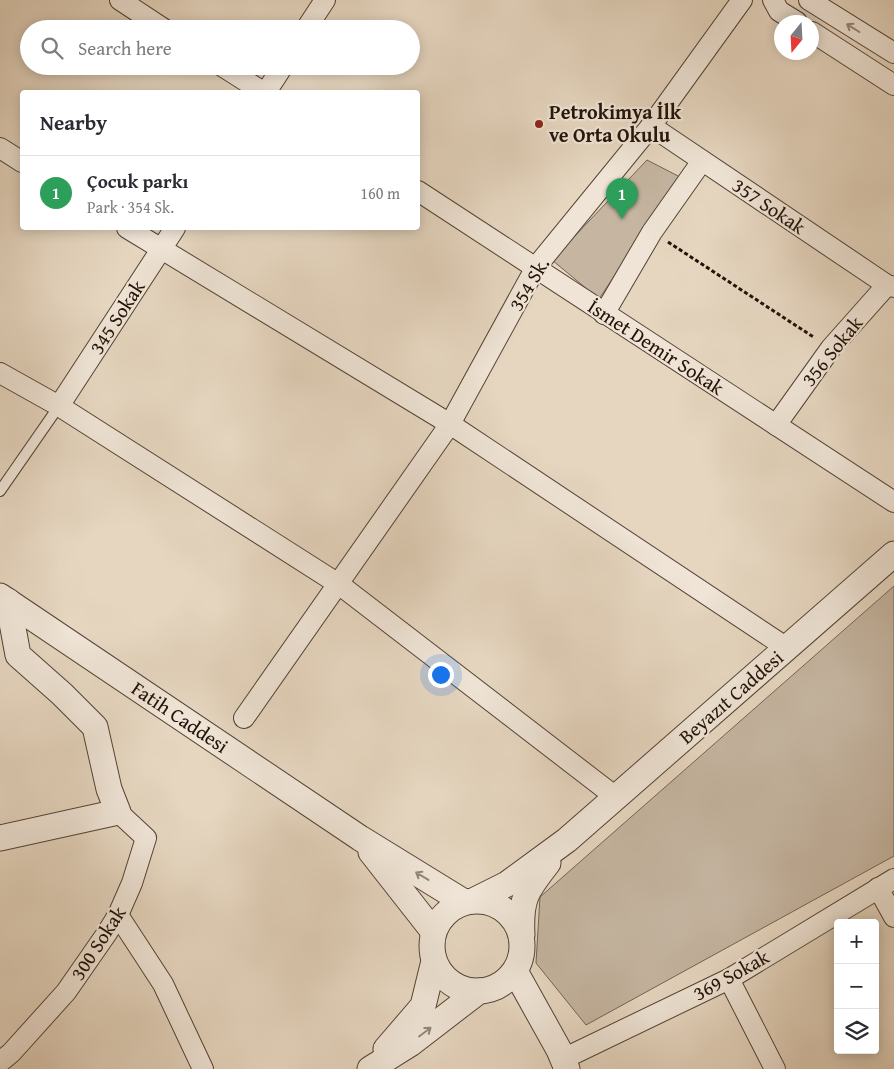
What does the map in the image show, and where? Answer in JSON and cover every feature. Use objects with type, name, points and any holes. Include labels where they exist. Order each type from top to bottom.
[{"type":"street","points":[[120,0],[150,20]]},
{"type":"street","points":[[312,20],[325,0]]},
{"type":"street","name":"354 Sk.","points":[[244,718],[340,585],[450,424],[536,267],[650,126],[742,0]]},
{"type":"street","points":[[773,0],[779,11],[786,15]]},
{"type":"street","points":[[808,0],[894,53]]},
{"type":"street","points":[[819,37],[894,85]]},
{"type":"street","points":[[237,75],[261,90]]},
{"type":"street","points":[[265,90],[276,75]]},
{"type":"street","name":"357 Sokak","points":[[650,126],[891,286]]},
{"type":"street","points":[[0,148],[20,161]]},
{"type":"street","points":[[604,314],[652,232],[702,161]]},
{"type":"street","name":"İsmet Demir Sokak","points":[[420,192],[894,502]]},
{"type":"street","points":[[130,230],[450,424],[788,648]]},
{"type":"street","name":"345 Sokak","points":[[59,406],[174,230]]},
{"type":"street","name":"356 Sokak","points":[[776,425],[831,348],[891,286]]},
{"type":"street","points":[[0,372],[59,406],[340,585],[617,798]]},
{"type":"street","name":"Beyazıt Caddesi","points":[[566,840],[617,798],[894,554]]},
{"type":"street","points":[[0,838],[118,812],[108,789],[95,727],[62,694],[18,655],[4,599]]},
{"type":"street","name":"Fatih Caddesi","points":[[4,599],[360,838],[469,901],[496,904],[509,913],[518,926],[523,942]]},
{"type":"street","name":"300 Sokak","points":[[0,1062],[66,992],[118,915],[132,883],[146,838],[118,812]]},
{"type":"street","name":"Fatih Caddesi","points":[[360,838],[433,931]]},
{"type":"street","points":[[566,840],[529,887],[521,911],[523,942],[521,957],[509,977],[492,989],[479,991],[465,990],[453,985],[441,975],[434,961],[431,946],[433,931],[440,918],[451,908],[507,884],[566,840]]},
{"type":"street","points":[[886,884],[894,917]]},
{"type":"street","name":"369 Sokak","points":[[564,1066],[729,979],[886,884]]},
{"type":"street","points":[[118,915],[163,984],[203,1069]]},
{"type":"street","points":[[365,1069],[391,1044],[423,1006],[434,961]]},
{"type":"street","points":[[509,977],[564,1066]]},
{"type":"street","points":[[729,979],[775,1069]]},
{"type":"street","points":[[370,1069],[410,1044],[479,991]]},
{"type":"lane","points":[[0,491],[59,406]]},
{"type":"path","points":[[652,232],[831,348]]},
{"type":"shaded area","points":[[647,160],[680,177],[599,299],[552,260]]},
{"type":"shaded area","points":[[894,586],[894,856],[586,1025],[536,963],[540,897]]},
{"type":"place","name":"Petrokimya İlk ve Orta Okulu","points":[[539,124]]},
{"type":"place","name":"Çocuk parkı","points":[[622,219]]}]
